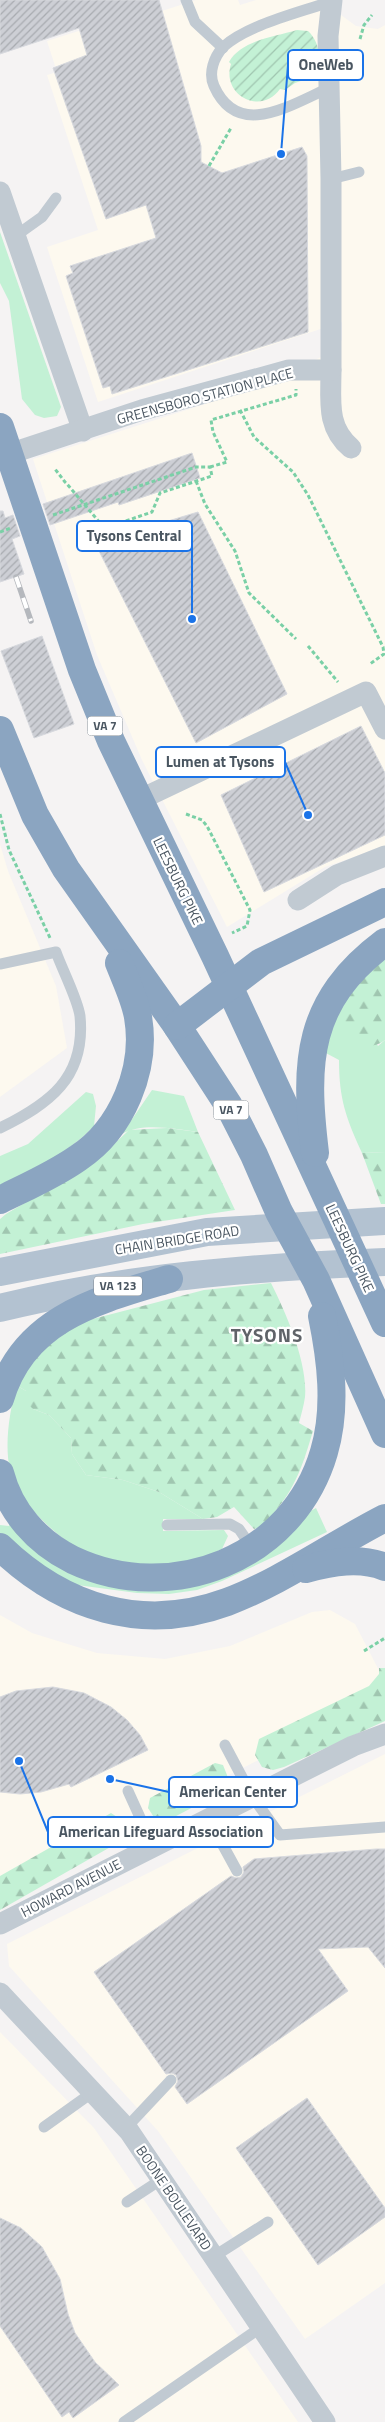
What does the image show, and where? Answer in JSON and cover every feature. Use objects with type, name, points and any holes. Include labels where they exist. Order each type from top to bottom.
[{"type":"highway","name":"LEESBURG PIKE","points":[[0,427],[82,670],[111,741],[229,987],[385,1323]]},
{"type":"highway","name":"VA 7","points":[[0,730],[35,815],[66,869],[102,923],[177,1026],[229,1106],[279,1212],[316,1280],[385,1434]]},
{"type":"highway","points":[[177,1026],[261,962],[385,902]]},
{"type":"highway","points":[[0,1200],[70,1163],[94,1145],[111,1126],[133,1082],[139,1057],[138,1017],[130,991],[102,923]]},
{"type":"highway","points":[[322,1187],[315,1154],[309,1084],[317,1030],[326,1004],[344,979],[364,958],[385,942]]},
{"type":"highway","points":[[0,1399],[15,1364],[30,1344],[51,1326],[77,1309],[169,1279]]},
{"type":"highway","points":[[0,1473],[12,1505],[26,1524],[44,1542],[88,1567],[115,1575],[172,1578],[203,1572],[231,1561],[252,1548],[278,1527],[298,1505],[314,1478],[324,1452],[331,1413],[331,1380],[328,1344],[316,1280]]},
{"type":"highway","points":[[0,1547],[14,1561],[55,1590],[83,1603],[113,1612],[142,1616],[170,1615],[199,1611],[228,1602],[385,1518]]},
{"type":"highway","points":[[274,1579],[317,1566],[339,1562],[358,1561],[385,1567]]},
{"type":"main road","name":"CHAIN BRIDGE ROAD","points":[[0,1272],[207,1232],[385,1222]]},
{"type":"main road","name":"VA 123","points":[[0,1308],[90,1290],[169,1279],[236,1271],[385,1262]]},
{"type":"street","points":[[333,0],[328,36],[332,420],[340,438],[351,448]]},
{"type":"street","points":[[0,192],[14,237],[83,431]]},
{"type":"street","name":"GREENSBORO STATION PLACE","points":[[9,454],[142,410],[288,370],[331,370]]},
{"type":"street","points":[[139,800],[366,692],[385,728]]},
{"type":"street","points":[[298,900],[337,875],[385,856]]},
{"type":"street","name":"HOWARD AVENUE","points":[[0,1924],[353,1746],[385,1734]]},
{"type":"street","name":"BOONE BOULEVARD","points":[[0,1993],[126,2128],[325,2422]]},
{"type":"lane","points":[[186,0],[195,22],[223,48]]},
{"type":"lane","points":[[328,88],[265,115],[245,115],[232,111],[219,98],[212,81],[212,64],[223,48],[252,29],[333,0]]},
{"type":"lane","points":[[331,180],[359,172]]},
{"type":"lane","points":[[14,237],[42,217],[56,198]]},
{"type":"lane","points":[[0,964],[56,952],[80,1015],[79,1043],[73,1066],[65,1081],[48,1101],[0,1128]]},
{"type":"lane","points":[[168,1525],[230,1524],[239,1529],[252,1548]]},
{"type":"lane","points":[[225,1744],[252,1796],[280,1834],[385,1827]]},
{"type":"lane","points":[[128,1791],[153,1846]]},
{"type":"lane","points":[[208,1818],[237,1872]]},
{"type":"lane","points":[[126,2128],[170,2080]]},
{"type":"lane","points":[[44,2127],[93,2092]]},
{"type":"lane","points":[[127,2202],[162,2179]]},
{"type":"lane","points":[[213,2257],[268,2222]]},
{"type":"lane","points":[[124,2422],[260,2328]]},
{"type":"path","points":[[360,39],[364,26],[372,15]]},
{"type":"path","points":[[210,166],[231,128]]},
{"type":"path","points":[[44,517],[196,467],[210,467],[227,462],[212,432],[212,420],[240,410],[296,395],[296,389]]},
{"type":"path","points":[[240,410],[254,437],[294,472],[308,495],[384,651],[381,658],[370,664]]},
{"type":"path","points":[[55,469],[101,524],[108,527],[152,512],[160,493],[212,476],[210,467]]},
{"type":"path","points":[[196,481],[205,504],[235,551],[249,593],[296,639]]},
{"type":"path","points":[[0,532],[18,526]]},
{"type":"path","points":[[308,646],[338,682]]},
{"type":"path","points":[[0,814],[9,850],[56,952]]},
{"type":"path","points":[[186,814],[202,820],[207,826],[250,910],[247,926],[232,933]]},
{"type":"path","points":[[364,1651],[385,1638]]},
{"type":"shaded area","points":[[196,0],[238,0],[240,5],[256,0],[332,0],[341,15],[356,26],[378,29],[385,25],[385,846],[325,867],[227,927],[142,760],[97,655],[33,459],[265,385],[331,352],[342,340],[342,322],[98,402],[47,247],[98,230],[47,75],[57,72],[47,41],[104,23],[106,29]]},
{"type":"shaded area","points":[[0,844],[8,871],[56,986],[67,1048],[0,1097]]},
{"type":"shaded area","points":[[330,1610],[355,1624],[385,1682],[385,1696],[55,1863],[0,1884],[0,1615],[32,1633],[97,1653],[165,1659],[230,1646],[312,1612]]},
{"type":"shaded area","points":[[385,1754],[385,2283],[305,2339],[158,2131],[9,1966],[7,1944]]},
{"type":"shaded area","points":[[0,2032],[94,2128],[298,2422],[0,2422]]},
{"type":"green space","points":[[297,30],[308,31],[318,47],[319,59],[312,77],[295,83],[285,90],[280,89],[272,97],[263,101],[254,101],[237,93],[229,75],[231,64],[229,62],[235,55],[259,40]]},
{"type":"green space","points":[[0,232],[61,407],[57,416],[44,418],[35,415],[22,399],[9,301],[0,283]]},
{"type":"green space","points":[[385,957],[385,1040],[375,1045],[365,1046],[356,1042],[342,1026],[339,1016],[340,1005],[347,990]]},
{"type":"green space","points":[[344,995],[378,1046],[385,1040],[385,1152],[362,1153],[344,1108],[340,1086],[339,1060],[322,1051]]},
{"type":"green space","points":[[152,1090],[184,1096],[198,1132],[149,1127],[130,1130],[122,1134]]},
{"type":"green space","points":[[86,1092],[93,1094],[96,1106],[94,1126],[62,1153],[0,1187],[0,1156],[28,1144]]},
{"type":"green space","points":[[167,1128],[198,1132],[235,1210],[143,1224],[0,1254],[0,1219],[6,1214],[96,1161],[129,1130]]},
{"type":"green space","points":[[385,1152],[385,1204],[381,1204],[362,1153]]},
{"type":"green space","points":[[271,1283],[295,1339],[303,1369],[305,1397],[299,1423],[313,1431],[293,1485],[280,1505],[260,1527],[254,1529],[234,1507],[217,1517],[203,1519],[159,1492],[123,1480],[86,1475],[72,1454],[71,1438],[49,1415],[33,1409],[25,1401],[26,1391],[16,1385],[39,1351],[63,1332],[85,1321],[204,1290]]},
{"type":"green space","points":[[16,1385],[26,1391],[33,1409],[49,1415],[71,1438],[72,1454],[86,1475],[123,1480],[159,1492],[203,1519],[163,1519],[163,1531],[224,1530],[228,1536],[222,1549],[187,1561],[149,1565],[130,1564],[111,1561],[93,1555],[61,1537],[29,1506],[17,1489],[10,1471],[8,1438]]},
{"type":"green space","points":[[316,1508],[327,1532],[222,1581],[197,1590],[169,1594],[137,1593],[62,1583],[14,1550],[0,1533],[0,1525],[9,1526],[10,1516],[37,1546],[171,1588]]},
{"type":"green space","points":[[379,1668],[385,1668],[385,1721],[284,1767],[273,1770],[262,1767],[255,1755],[259,1739],[369,1686],[379,1674]]},
{"type":"green space","points":[[215,1763],[223,1765],[231,1785],[220,1793],[159,1825],[148,1808],[150,1798]]},
{"type":"green space","points":[[111,1813],[120,1819],[128,1837],[0,1910],[0,1876]]},
{"type":"building","points":[[0,0],[159,0],[201,146],[201,162],[222,173],[302,147],[307,156],[308,332],[112,394],[110,386],[103,388],[66,276],[73,273],[70,266],[156,238],[146,205],[106,219],[53,68],[87,55],[79,28],[0,54]]},
{"type":"building","points":[[192,453],[200,478],[119,505],[118,502],[50,525],[43,504]]},
{"type":"building","points":[[0,511],[3,511],[5,518],[13,515],[20,536],[12,539],[24,574],[0,582]]},
{"type":"building","points":[[198,512],[287,694],[196,743],[95,543]]},
{"type":"building","points":[[42,636],[74,724],[34,738],[1,651]]},
{"type":"building","points":[[361,726],[385,773],[385,835],[264,892],[221,795]]},
{"type":"building","points":[[53,1687],[84,1693],[111,1707],[127,1720],[140,1735],[148,1750],[71,1787],[69,1784],[41,1792],[20,1794],[0,1792],[0,1697],[16,1691]]},
{"type":"building","points":[[385,1849],[385,1968],[368,1947],[318,1949],[348,1991],[187,2104],[175,2087],[178,2081],[176,2075],[172,2073],[166,2074],[94,1972],[231,1876],[241,1877],[244,1872],[243,1867],[254,1859]]},
{"type":"building","points":[[307,2098],[385,2208],[385,2217],[318,2265],[236,2148]]},
{"type":"building","points":[[0,2218],[21,2228],[42,2247],[60,2279],[68,2314],[75,2333],[95,2362],[119,2385],[73,2418],[69,2412],[62,2417],[0,2326]]},
{"type":"railway","points":[[16,577],[31,621]]},
{"type":"place","name":"OneWeb","points":[[281,154]]},
{"type":"place","name":"Tysons Central","points":[[192,619]]},
{"type":"place","name":"Lumen at Tysons","points":[[308,815]]},
{"type":"place","name":"American Lifeguard Association","points":[[19,1761]]},
{"type":"place","name":"American Center","points":[[110,1779]]},
{"type":"district","name":"TYSONS","points":[[267,1335]]}]
